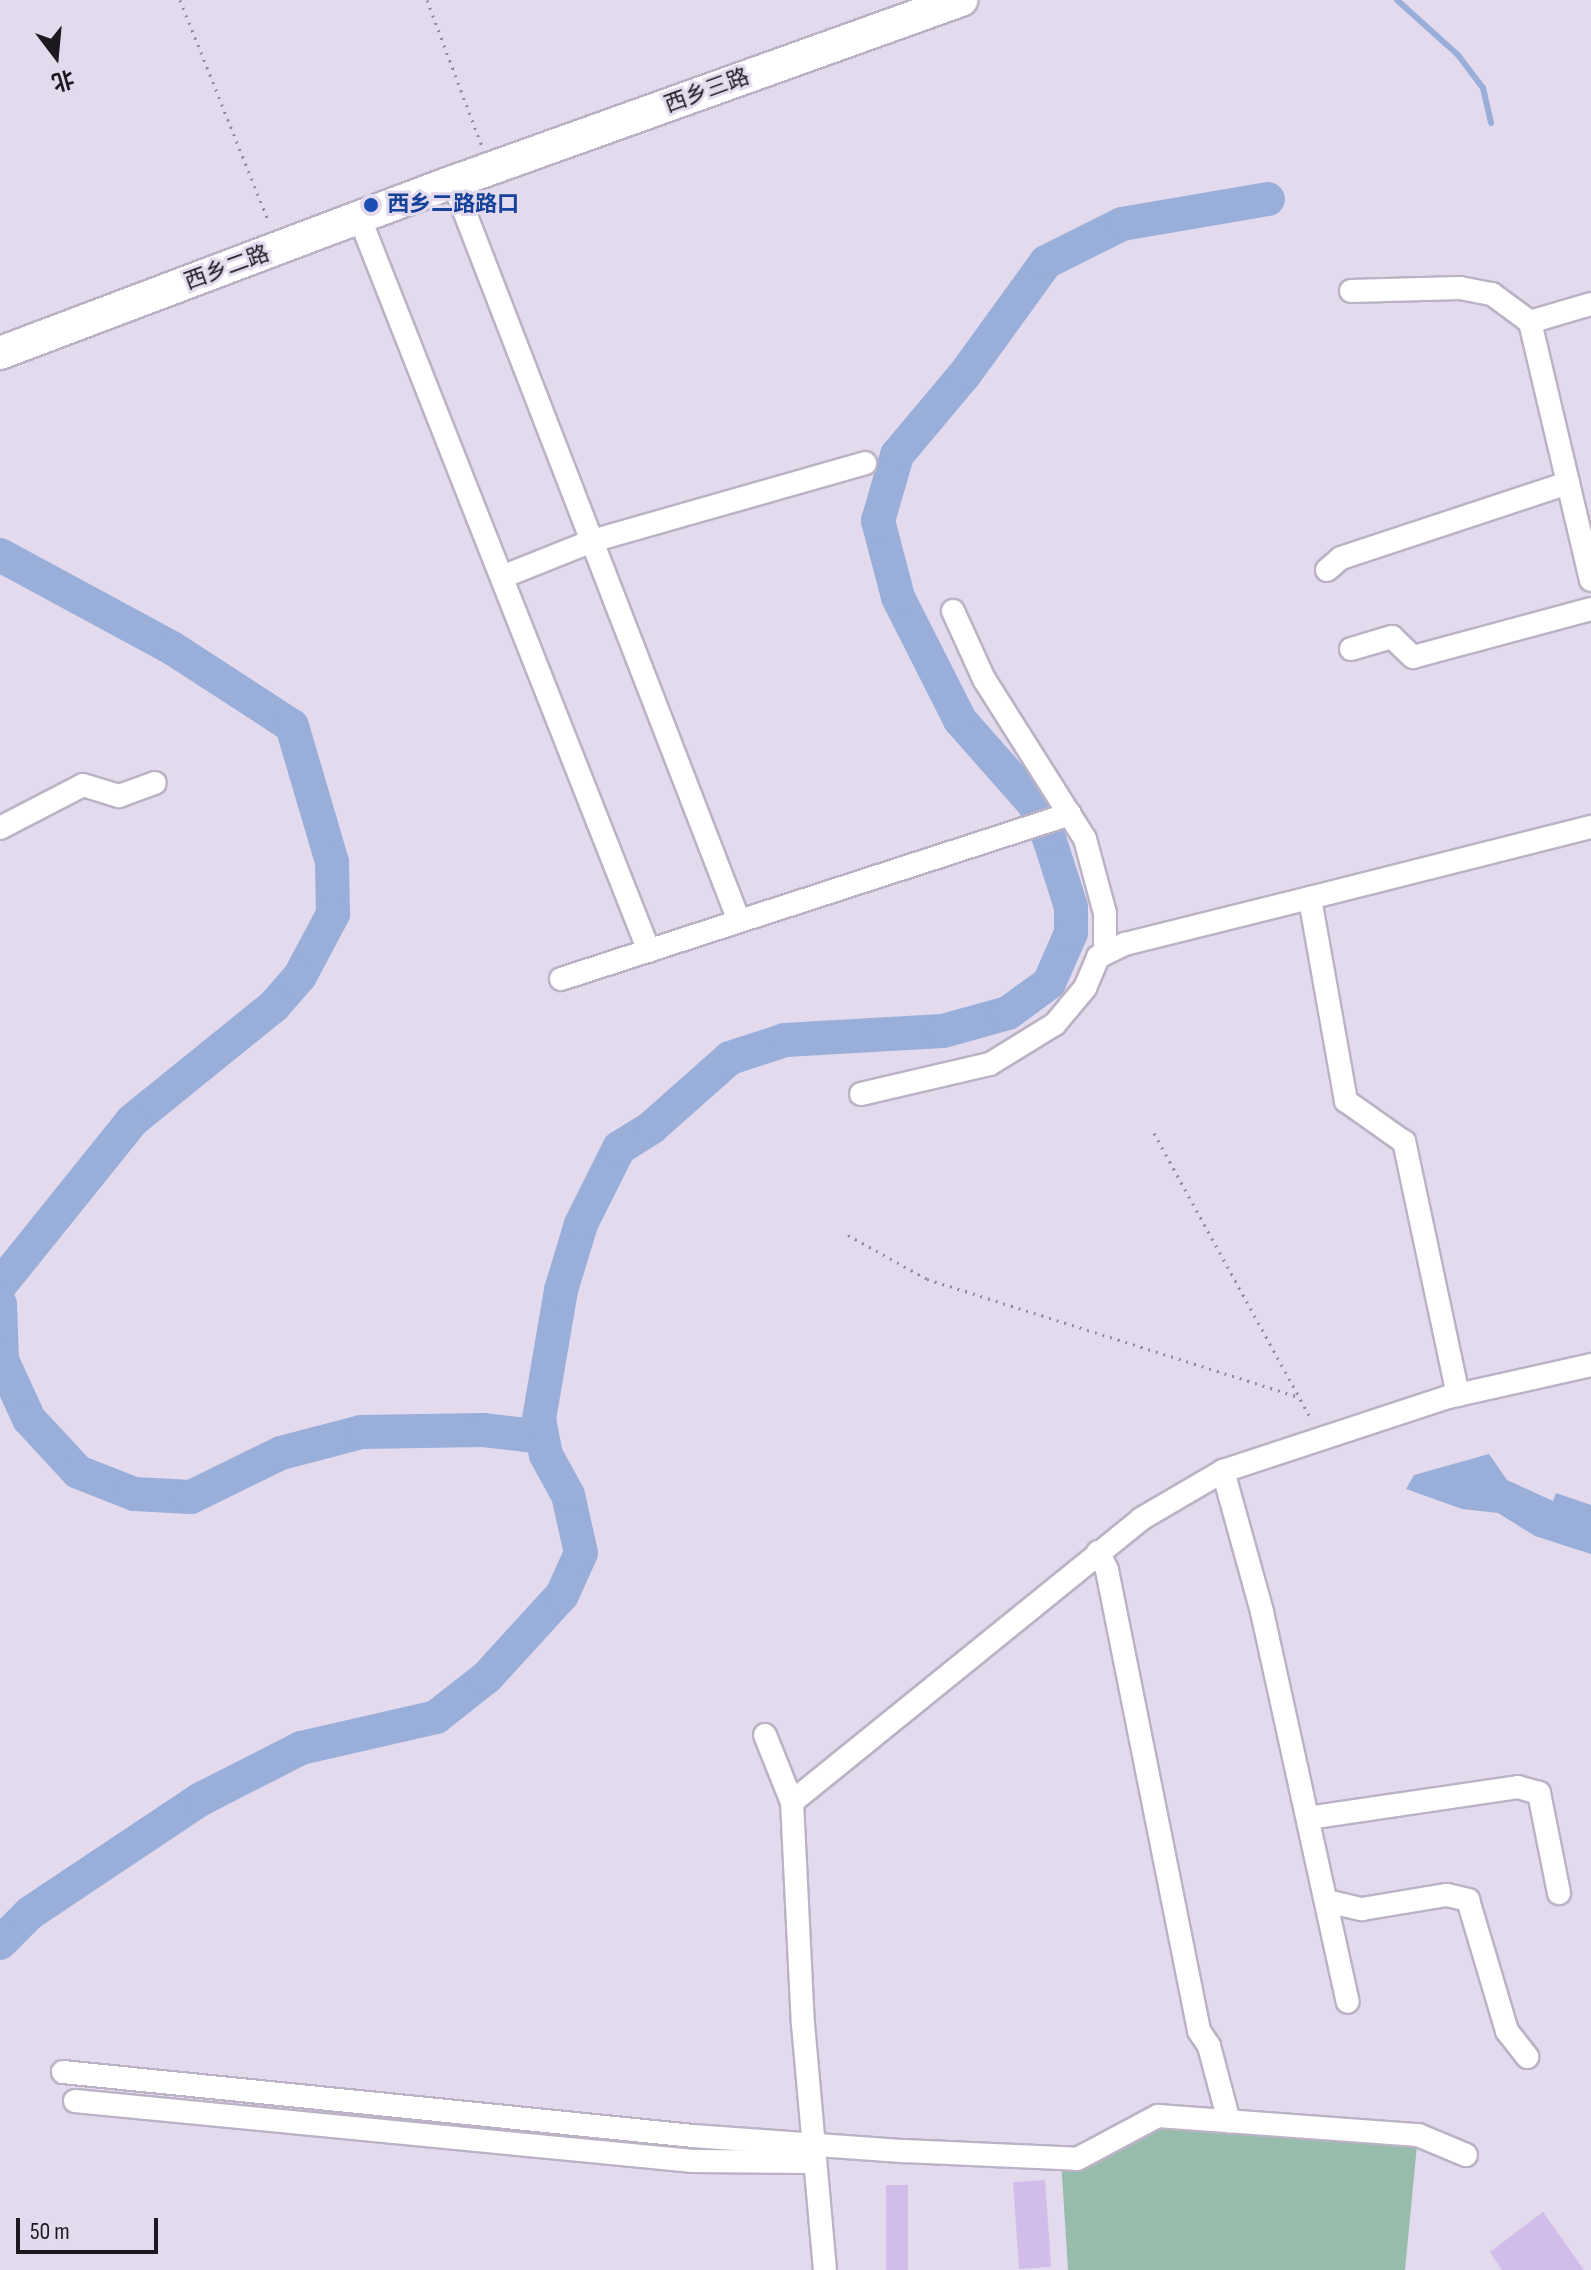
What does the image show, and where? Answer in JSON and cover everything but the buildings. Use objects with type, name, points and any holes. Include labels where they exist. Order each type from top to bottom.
[{"type":"street","name":"西乡三路","points":[[453,182],[961,0]]},
{"type":"street","name":"西乡二路","points":[[0,353],[453,182]]},
{"type":"street","points":[[453,182],[739,921]]},
{"type":"street","points":[[360,219],[649,951]]},
{"type":"street","points":[[1351,291],[1460,288],[1492,294],[1530,322],[1591,580]]},
{"type":"street","points":[[1530,322],[1591,304]]},
{"type":"street","points":[[502,577],[592,541],[865,463]]},
{"type":"street","points":[[1327,570],[1341,558],[1568,483]]},
{"type":"street","points":[[1351,649],[1392,637],[1413,657],[1591,609]]},
{"type":"street","points":[[953,611],[984,679],[1085,839],[1105,913],[1105,953]]},
{"type":"street","points":[[0,828],[83,785],[119,796],[155,783]]},
{"type":"street","points":[[561,979],[1070,814]]},
{"type":"street","points":[[861,1094],[990,1064],[1055,1024],[1085,988],[1098,957],[1105,953],[1184,927],[1591,827]]},
{"type":"street","points":[[1310,898],[1346,1101],[1404,1142],[1458,1395]]},
{"type":"street","points":[[792,1802],[1098,1552],[1141,1519],[1223,1471],[1324,1441],[1458,1395],[1591,1365]]},
{"type":"street","points":[[1223,1471],[1262,1612],[1348,2002]]},
{"type":"street","points":[[1098,1552],[1107,1570],[1199,2031],[1209,2046],[1229,2121]]},
{"type":"street","points":[[765,1735],[792,1802],[814,2152],[825,2270]]},
{"type":"street","points":[[1308,1818],[1518,1787],[1539,1793],[1559,1893]]},
{"type":"street","points":[[1326,1901],[1362,1909],[1447,1895],[1468,1900],[1507,2031],[1527,2057]]},
{"type":"street","points":[[63,2072],[693,2136],[814,2152]]},
{"type":"street","points":[[75,2101],[693,2161],[814,2152],[1077,2159],[1158,2116],[1418,2135],[1466,2155]]},
{"type":"path","points":[[180,0],[279,249]]},
{"type":"path","points":[[427,0],[491,168]]},
{"type":"path","points":[[1154,1133],[1324,1441]]},
{"type":"path","points":[[848,1235],[927,1279],[1300,1397]]},
{"type":"green space","points":[[1158,2116],[1418,2135],[1405,2270],[1068,2270],[1061,2159]]},
{"type":"water","points":[[1489,1454],[1507,1480],[1553,1501],[1556,1493],[1591,1505],[1591,1554],[1535,1536],[1498,1513],[1462,1509],[1406,1489],[1414,1475]]},
{"type":"waterway","points":[[1397,0],[1458,55],[1483,88],[1491,123]]},
{"type":"waterway","points":[[0,1943],[30,1913],[201,1799],[301,1748],[436,1717],[487,1677],[562,1595],[581,1553],[568,1495],[546,1455],[539,1419],[561,1290],[581,1224],[619,1148],[652,1127],[730,1058],[785,1040],[943,1031],[1008,1013],[1049,983],[1071,933],[1071,907],[1049,838],[1034,804],[960,720],[898,597],[878,521],[897,455],[965,374],[1046,262],[1122,224],[1268,199]]},
{"type":"waterway","points":[[0,555],[172,648],[292,726],[332,862],[333,914],[300,976],[275,1005],[132,1121],[0,1285]]},
{"type":"waterway","points":[[0,1304],[2,1360],[29,1419],[78,1472],[134,1494],[191,1497],[281,1453],[361,1432],[483,1430],[542,1437]]},
{"type":"place","name":"西乡二路路口","points":[[371,205]]}]
